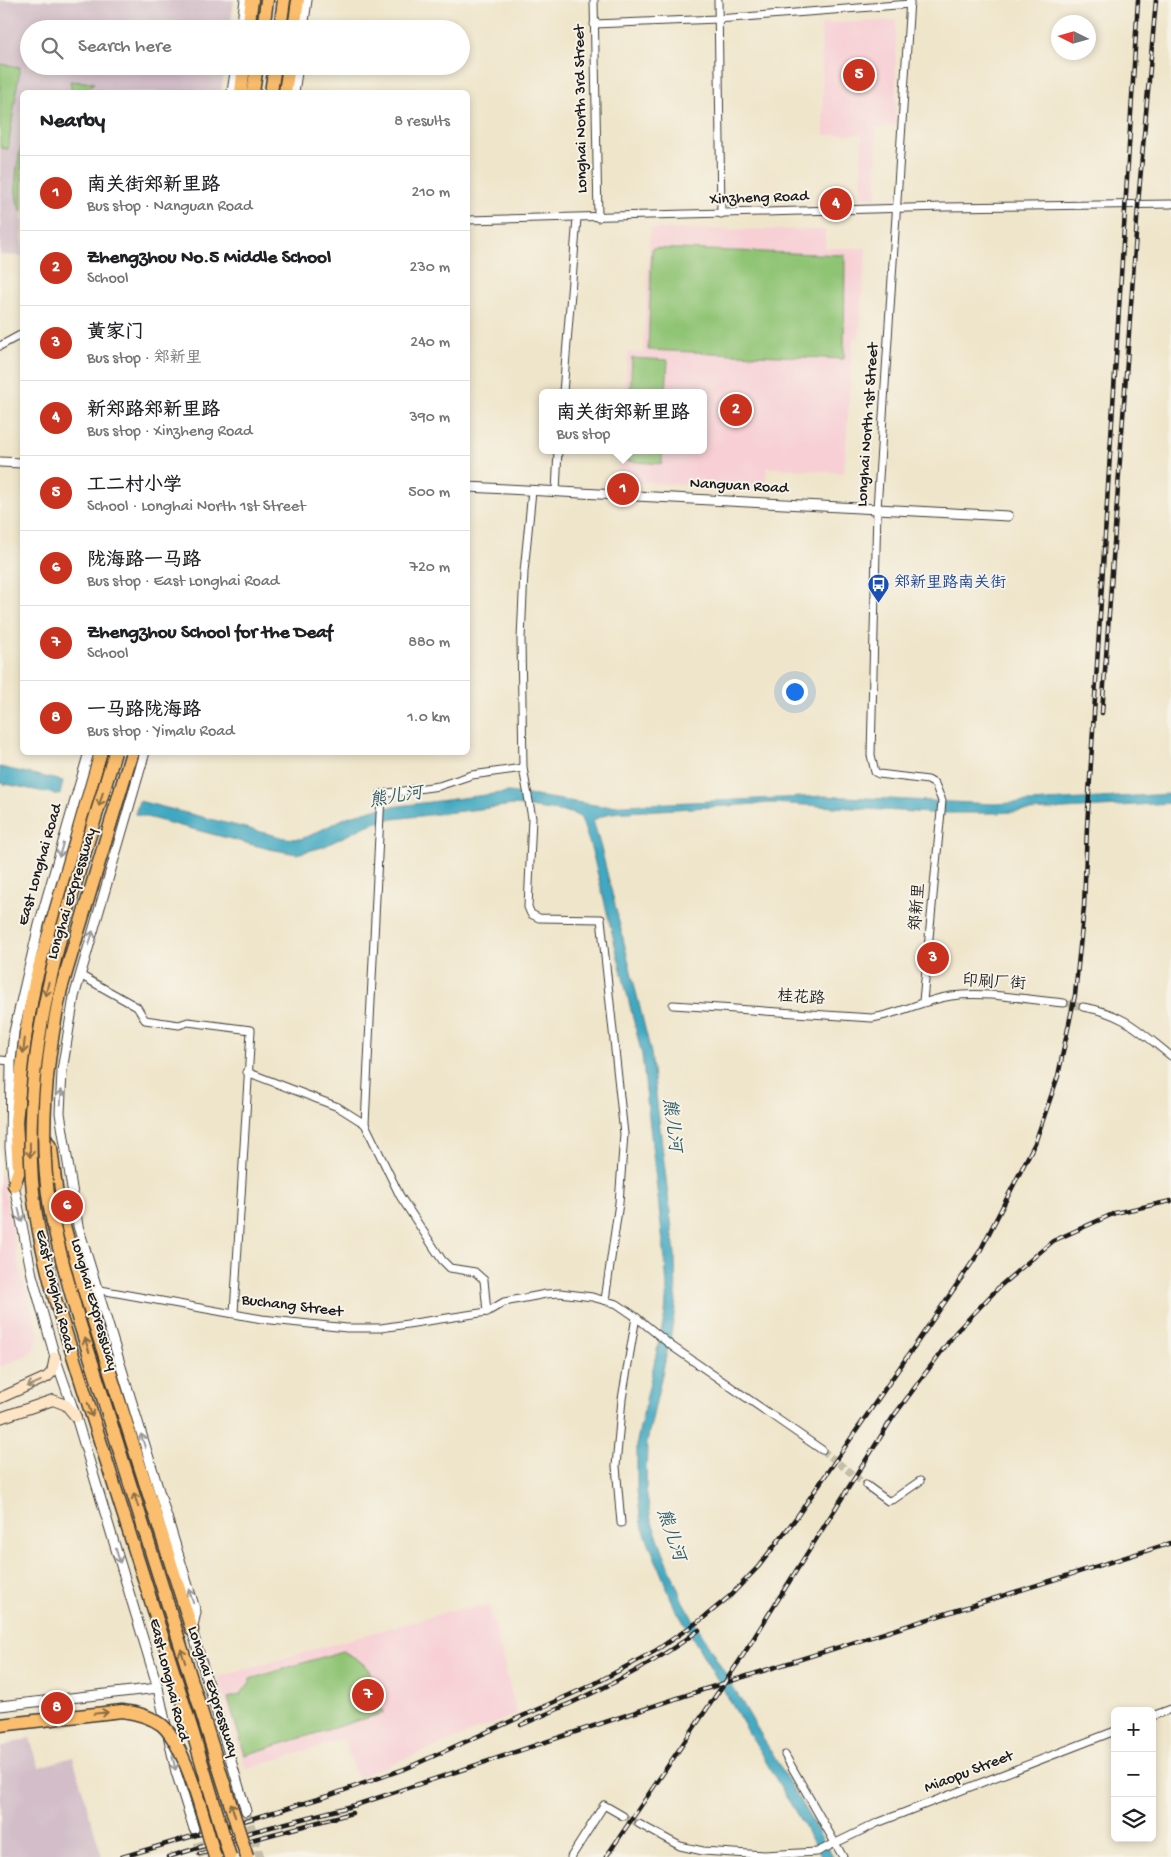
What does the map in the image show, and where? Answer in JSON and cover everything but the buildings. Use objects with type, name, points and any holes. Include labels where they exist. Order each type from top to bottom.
[{"type":"highway","points":[[249,20],[252,0]]},
{"type":"highway","points":[[264,20],[267,0]]},
{"type":"highway","points":[[281,20],[284,0]]},
{"type":"highway","points":[[295,20],[298,0]]},
{"type":"highway","points":[[240,90],[243,75]]},
{"type":"highway","points":[[253,90],[256,75]]},
{"type":"highway","points":[[271,90],[274,75]]},
{"type":"highway","points":[[285,90],[288,75]]},
{"type":"highway","points":[[14,1184],[19,1170],[16,1121],[26,1032],[32,998],[100,755]]},
{"type":"highway","name":"Longhai Expressway","points":[[114,755],[58,947],[42,1016],[30,1127],[32,1182],[36,1219],[55,1299],[186,1711],[230,1857]]},
{"type":"highway","name":"Longhai Expressway","points":[[131,755],[61,989],[45,1092],[44,1136],[50,1205],[69,1285],[247,1857]]},
{"type":"highway","points":[[44,1136],[51,1148],[58,1204],[68,1240],[192,1630]]},
{"type":"highway","points":[[0,1725],[122,1711],[137,1712],[156,1721],[170,1734],[180,1751],[216,1857]]},
{"type":"main road","points":[[0,1398],[48,1377],[52,1372],[55,1357]]},
{"type":"main road","points":[[0,1418],[53,1400],[66,1406],[76,1417]]},
{"type":"street","points":[[242,20],[245,0]]},
{"type":"street","points":[[304,20],[307,0]]},
{"type":"street","name":"Longhai North 3rd Street","points":[[594,0],[598,218]]},
{"type":"street","points":[[718,0],[721,214]]},
{"type":"street","points":[[594,24],[718,19],[910,2]]},
{"type":"street","name":"Longhai North 1st Street","points":[[910,2],[877,509],[872,765],[875,772],[879,774],[928,780],[935,784],[942,801]]},
{"type":"street","points":[[232,90],[235,75]]},
{"type":"street","points":[[294,90],[297,75]]},
{"type":"street","name":"Xinzheng Road","points":[[470,220],[598,218],[897,208],[1171,204]]},
{"type":"street","points":[[563,389],[577,218]]},
{"type":"street","points":[[0,346],[20,335]]},
{"type":"street","points":[[556,492],[558,454]]},
{"type":"street","points":[[0,462],[20,463]]},
{"type":"street","name":"Nanguan Road","points":[[470,487],[1008,516]]},
{"type":"street","points":[[532,491],[524,572],[521,639],[523,768],[528,787],[532,818],[527,894],[528,907],[531,914],[539,918],[601,919],[624,1134],[619,1203],[605,1300]]},
{"type":"street","name":"East Longhai Road","points":[[88,755],[24,983],[14,1032],[11,1062],[10,1148],[14,1184],[32,1275],[55,1357],[76,1417],[158,1688],[176,1772],[194,1829]]},
{"type":"street","points":[[144,755],[80,975],[68,1027],[62,1071],[60,1113],[74,1209],[95,1289],[196,1612],[192,1630],[246,1811]]},
{"type":"street","points":[[487,1312],[484,1280],[469,1270],[450,1268],[442,1260],[400,1196],[365,1124],[381,826],[381,794],[439,786],[472,775],[523,768]]},
{"type":"street","name":"郑新里","points":[[923,1001],[942,801]]},
{"type":"street","points":[[80,975],[137,1007],[145,1020],[180,1025],[188,1022],[251,1030],[234,1313]]},
{"type":"street","name":"印刷厂街","points":[[923,1001],[972,995],[1064,1003]]},
{"type":"street","name":"桂花路","points":[[673,1005],[872,1018],[884,1016],[923,1001]]},
{"type":"street","points":[[1083,1006],[1116,1015],[1127,1021],[1171,1056]]},
{"type":"street","points":[[0,1060],[11,1062]]},
{"type":"street","points":[[247,1072],[338,1107],[365,1124]]},
{"type":"street","name":"Buchang Street","points":[[95,1289],[301,1325],[372,1328],[487,1312],[504,1302],[546,1294],[577,1294],[605,1300],[617,1304],[636,1317],[659,1336],[822,1450]]},
{"type":"street","points":[[621,1523],[616,1466],[622,1400],[636,1317]]},
{"type":"street","points":[[866,1485],[888,1501],[920,1481]]},
{"type":"street","points":[[0,1706],[158,1688]]},
{"type":"street","points":[[1156,1715],[1171,1709]]},
{"type":"street","name":"Miaopu Street","points":[[639,1824],[680,1846],[703,1851],[764,1855],[817,1852],[877,1823],[1111,1733]]},
{"type":"street","points":[[785,1755],[843,1857]]},
{"type":"street","points":[[571,1857],[604,1805],[623,1816]]},
{"type":"shaded area","points":[[0,0],[234,0],[231,20],[20,20],[20,75],[224,75],[221,90],[20,90],[20,256],[0,255]]},
{"type":"shaded area","points":[[896,20],[896,125],[876,128],[877,197],[861,197],[862,134],[824,135],[821,24]]},
{"type":"shaded area","points":[[650,229],[825,230],[825,248],[866,248],[859,338],[853,338],[844,473],[767,467],[765,491],[617,480],[620,454],[707,454],[707,389],[624,389],[628,352],[643,353]]},
{"type":"shaded area","points":[[0,1170],[19,1266],[39,1335],[35,1348],[25,1357],[0,1367]]},
{"type":"shaded area","points":[[489,1605],[517,1714],[357,1778],[344,1739],[246,1769],[218,1677],[446,1612]]},
{"type":"shaded area","points":[[30,1738],[39,1767],[73,1757],[102,1857],[0,1857],[0,1747]]},
{"type":"green space","points":[[0,64],[20,67],[8,149],[0,148]]},
{"type":"green space","points":[[70,81],[94,83],[86,90],[72,90]]},
{"type":"green space","points":[[20,152],[20,208],[16,189]]},
{"type":"green space","points":[[652,248],[845,255],[844,359],[648,350]]},
{"type":"green space","points":[[632,358],[668,360],[666,389],[630,389]]},
{"type":"green space","points":[[626,454],[662,454],[662,464],[625,461]]},
{"type":"green space","points":[[342,1651],[360,1661],[371,1673],[374,1689],[370,1709],[381,1706],[383,1713],[245,1755],[228,1698],[240,1695],[250,1682],[250,1679]]},
{"type":"water","points":[[0,767],[63,781],[60,795],[0,783]]},
{"type":"water","points":[[509,792],[602,806],[825,796],[994,804],[1171,794],[1171,803],[994,813],[930,813],[773,803],[610,813],[593,820],[651,1053],[675,1254],[676,1301],[672,1330],[647,1442],[646,1489],[651,1520],[683,1602],[833,1857],[822,1857],[674,1606],[641,1523],[637,1490],[637,1441],[665,1314],[667,1287],[665,1261],[642,1055],[592,851],[581,818],[572,813],[514,805],[385,820],[368,825],[323,847],[297,854],[269,849],[135,814],[139,801],[285,838],[300,839],[347,817],[375,809]]},
{"type":"tunnel","points":[[1064,1003],[1083,1007]]},
{"type":"tunnel","points":[[822,1450],[866,1485]]},
{"type":"tunnel","points":[[246,1811],[260,1857]]},
{"type":"tunnel","points":[[623,1816],[639,1824]]},
{"type":"tunnel","points":[[194,1829],[203,1857]]},
{"type":"railway","points":[[122,1857],[328,1796],[407,1768],[594,1684],[655,1651],[702,1619],[730,1596],[758,1567],[796,1518],[980,1251],[1035,1143],[1058,1076],[1075,995],[1084,907],[1087,827],[1138,0]]},
{"type":"railway","points":[[1102,713],[1139,192],[1156,0]]},
{"type":"railway","points":[[606,1857],[740,1660],[893,1417],[956,1332],[1000,1286],[1053,1241],[1115,1213],[1171,1201]]},
{"type":"railway","points":[[168,1857],[240,1835],[356,1805],[699,1691],[1171,1543]]},
{"type":"railway","points":[[521,1725],[591,1694],[636,1671],[699,1630]]},
{"type":"railway","points":[[199,1854],[352,1813]]},
{"type":"place","name":"工二村小学","points":[[859,75]]},
{"type":"place","name":"新郑路郑新里路","points":[[836,204]]},
{"type":"place","name":"Zhengzhou No.5 Middle School","points":[[736,410]]},
{"type":"place","name":"南关街郑新里路","points":[[623,489]]},
{"type":"place","name":"郑新里路南关街","points":[[878,603]]},
{"type":"place","name":"黄家门","points":[[933,958]]},
{"type":"place","name":"陇海路一马路","points":[[67,1206]]},
{"type":"place","name":"Zhengzhou School for the Deaf","points":[[368,1695]]},
{"type":"place","name":"一马路陇海路","points":[[57,1708]]},
{"type":"water label","name":"熊儿河","points":[[396,798]]},
{"type":"water label","name":"熊儿河","points":[[671,1125]]},
{"type":"water label","name":"熊儿河","points":[[670,1535]]}]
